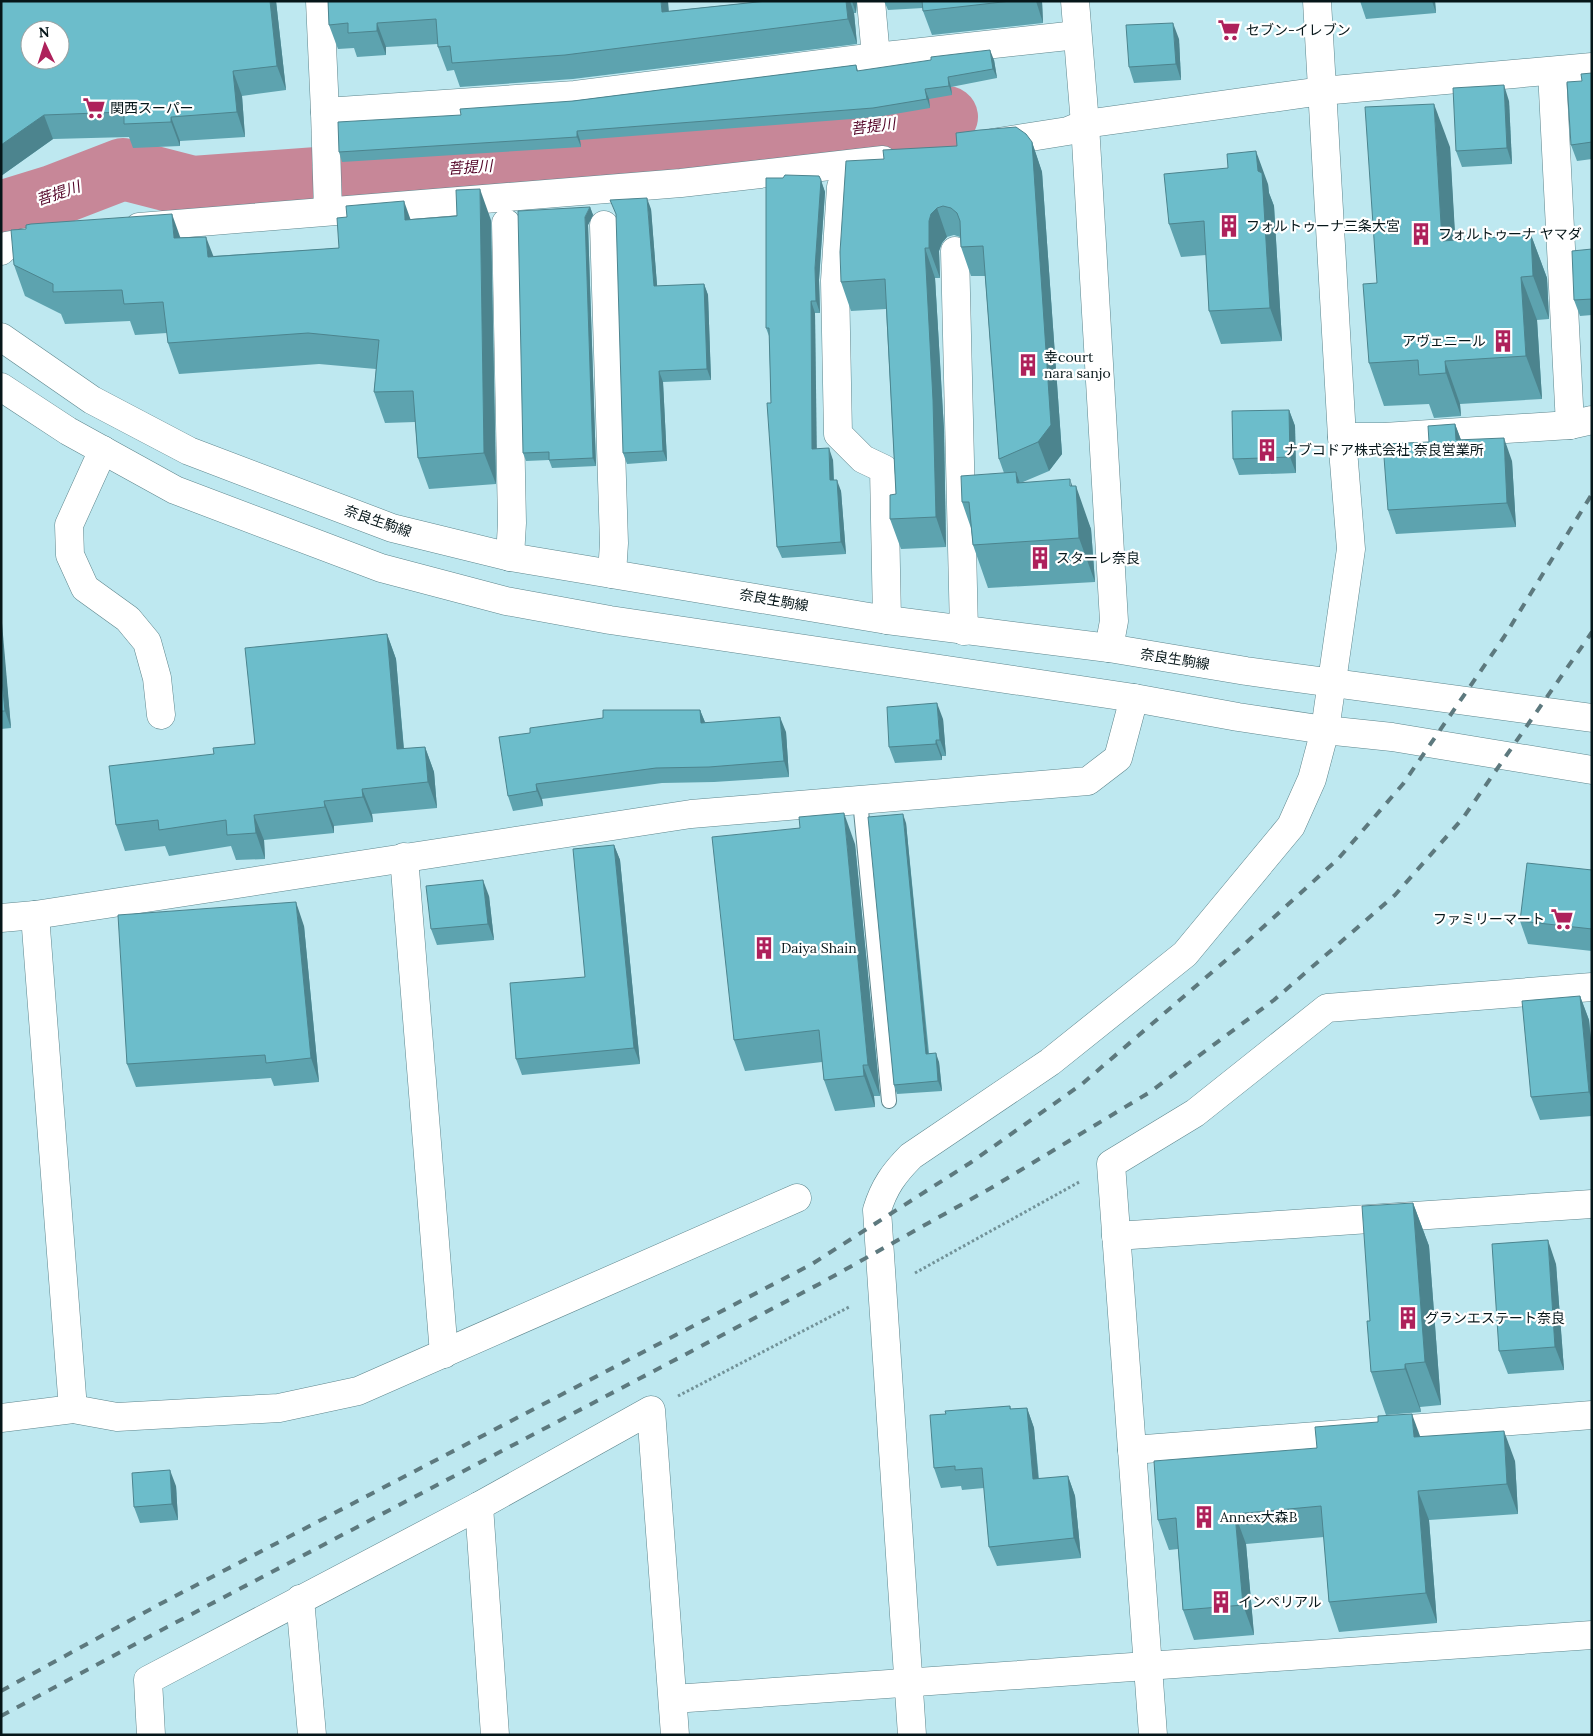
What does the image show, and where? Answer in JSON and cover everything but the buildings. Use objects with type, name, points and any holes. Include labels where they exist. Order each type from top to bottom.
[{"type":"street","points":[[320,1],[327,188]]},
{"type":"street","points":[[871,1],[876,57]]},
{"type":"street","points":[[1075,1],[1085,124],[1114,621],[1109,648]]},
{"type":"street","points":[[912,1735],[877,1210],[883,1190],[892,1176],[911,1156],[1050,1062],[1185,954],[1291,826],[1312,779],[1325,730],[1330,682],[1351,549],[1342,437],[1317,1]]},
{"type":"street","points":[[325,112],[575,95],[876,57],[1077,35]]},
{"type":"street","points":[[963,148],[1068,131],[1085,124],[1322,91],[1592,67]]},
{"type":"street","points":[[1342,437],[1384,437],[1581,423],[1552,71]]},
{"type":"street","points":[[114,229],[327,188],[681,183],[906,157]]},
{"type":"street","points":[[842,187],[835,281],[838,434],[863,459],[884,469],[888,620]]},
{"type":"street","points":[[506,223],[512,523],[510,557]]},
{"type":"street","points":[[604,225],[614,543],[612,574]]},
{"type":"street","points":[[1,251],[6,246],[75,234]]},
{"type":"street","points":[[955,251],[964,631]]},
{"type":"street","name":"奈良生駒線","points":[[1,337],[92,400],[189,451],[392,528],[510,557],[888,620],[1109,648],[1330,682],[1592,718]]},
{"type":"street","points":[[1,387],[68,431],[175,490],[380,568],[506,601],[610,620],[776,646],[1134,698],[1172,707],[1325,730],[1392,737],[1592,770]]},
{"type":"street","points":[[103,450],[69,525],[70,555],[85,588],[128,619],[147,642],[157,678],[161,715]]},
{"type":"street","points":[[1,918],[35,915],[691,814],[1088,781],[1118,758],[1134,698]]},
{"type":"street","points":[[404,857],[444,1354]]},
{"type":"street","points":[[35,915],[73,1409]]},
{"type":"street","points":[[1153,1735],[1111,1164],[1196,1113],[1327,1008],[1592,988]]},
{"type":"street","points":[[1,1418],[73,1409],[117,1417],[279,1408],[358,1390],[797,1198]]},
{"type":"street","points":[[1116,1236],[1592,1204]]},
{"type":"street","points":[[152,1735],[148,1680],[479,1506],[650,1410],[676,1735]]},
{"type":"street","points":[[1132,1450],[1592,1415]]},
{"type":"street","points":[[479,1506],[495,1735]]},
{"type":"street","points":[[300,1599],[312,1735]]},
{"type":"street","points":[[673,1699],[1592,1635]]},
{"type":"lane","points":[[860,800],[889,1101]]},
{"type":"path","points":[[915,1273],[1111,1164]]},
{"type":"path","points":[[650,1410],[851,1306]]},
{"type":"waterway","name":"菩提川","points":[[1,212],[53,196],[123,169],[193,187],[674,152],[947,117]]},
{"type":"railway","points":[[1,1691],[160,1604],[812,1264],[970,1163],[1082,1084],[1239,949],[1338,859],[1403,784],[1504,637],[1592,494]]},
{"type":"railway","points":[[1,1716],[823,1282],[991,1188],[1150,1092],[1274,1000],[1395,895],[1463,818],[1592,632]]},
{"type":"place","name":"セブン-イレブン","points":[[1229,30]]},
{"type":"place","name":"関西スーパー","points":[[94,108]]},
{"type":"place","name":"フォルトゥーナ三条大宮","points":[[1229,226]]},
{"type":"place","name":"フォルトゥーナ ヤマダ","points":[[1421,234]]},
{"type":"place","name":"アヴェニール","points":[[1503,341]]},
{"type":"place","name":"幸court nara sanjo","points":[[1028,365]]},
{"type":"place","name":"ナブコドア株式会社 奈良営業所","points":[[1267,450]]},
{"type":"place","name":"スターレ奈良","points":[[1040,558]]},
{"type":"place","name":"ファミリーマート","points":[[1562,919]]},
{"type":"place","name":"Daiya Shain","points":[[764,948]]},
{"type":"place","name":"グランエステート奈良","points":[[1408,1318]]},
{"type":"place","name":"Annex大森B","points":[[1204,1517]]},
{"type":"place","name":"インペリアル","points":[[1221,1602]]}]
